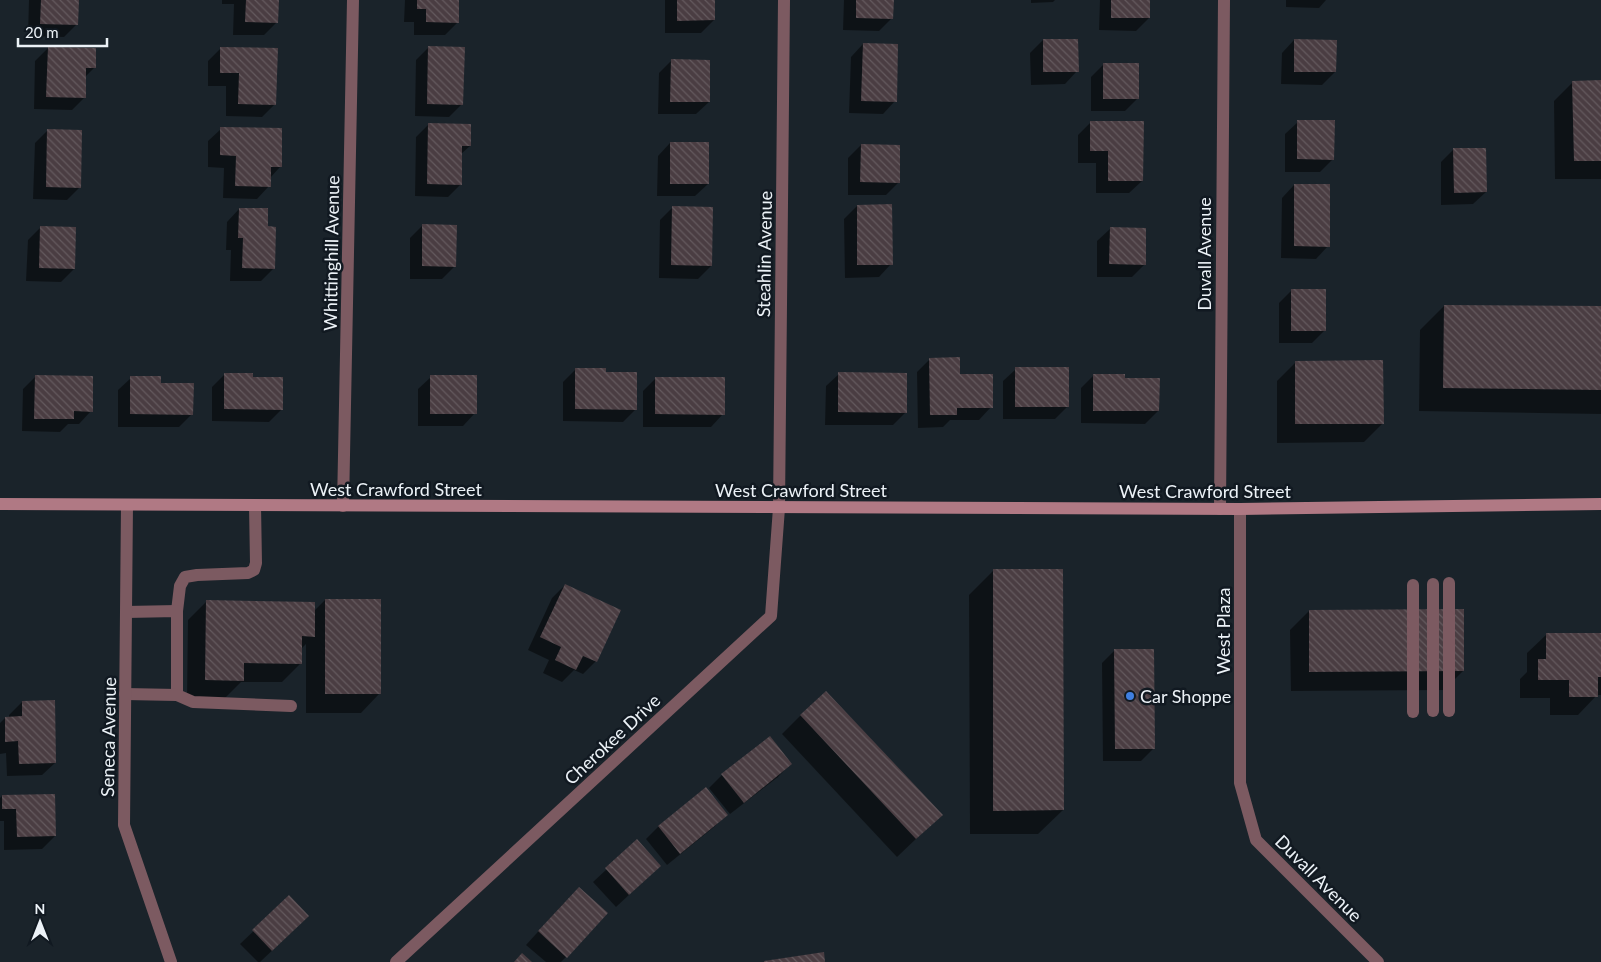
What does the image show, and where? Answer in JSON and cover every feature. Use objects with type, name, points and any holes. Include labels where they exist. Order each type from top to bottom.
[{"type":"main road","name":"West Crawford Street","points":[[0,504],[1240,508],[1601,504]]},
{"type":"street","name":"Whittinghill Avenue","points":[[343,506],[353,0]]},
{"type":"street","name":"Steahlin Avenue","points":[[779,508],[784,0]]},
{"type":"street","name":"Duvall Avenue","points":[[1220,508],[1224,0]]},
{"type":"street","name":"Seneca Avenue","points":[[127,505],[124,825],[171,962]]},
{"type":"street","points":[[176,695],[177,611],[180,586],[185,577],[248,573],[254,570],[256,563],[255,505]]},
{"type":"street","name":"Cherokee Drive","points":[[396,962],[772,616],[779,508]]},
{"type":"street","name":"West Plaza","points":[[1240,508],[1240,783]]},
{"type":"street","points":[[1449,583],[1449,711]]},
{"type":"street","points":[[1433,584],[1433,711]]},
{"type":"street","points":[[1413,585],[1413,712]]},
{"type":"street","points":[[126,612],[177,611]]},
{"type":"street","points":[[126,694],[176,695],[193,702],[291,706]]},
{"type":"street","name":"Duvall Avenue","points":[[1240,783],[1256,840],[1378,962]]},
{"type":"building","points":[[41,0],[79,0],[78,25],[40,24]]},
{"type":"building","points":[[246,0],[279,0],[278,23],[245,22]]},
{"type":"building","points":[[417,0],[459,0],[459,23],[426,22],[426,9],[417,9]]},
{"type":"building","points":[[677,0],[715,0],[715,20],[677,21]]},
{"type":"building","points":[[856,0],[894,0],[893,19],[856,18]]},
{"type":"building","points":[[1111,0],[1150,0],[1150,18],[1111,18]]},
{"type":"building","points":[[1043,39],[1078,39],[1079,72],[1043,72]]},
{"type":"building","points":[[1294,39],[1337,40],[1336,72],[1294,72]]},
{"type":"building","points":[[863,43],[898,44],[897,102],[861,101]]},
{"type":"building","points":[[428,46],[465,47],[463,105],[427,104]]},
{"type":"building","points":[[48,47],[96,48],[96,68],[86,68],[86,98],[46,97]]},
{"type":"building","points":[[220,47],[278,48],[276,105],[238,104],[239,73],[220,73]]},
{"type":"building","points":[[671,59],[710,60],[710,102],[670,102]]},
{"type":"building","points":[[1103,63],[1139,63],[1139,99],[1103,99]]},
{"type":"building","points":[[1601,80],[1601,161],[1574,161],[1572,81]]},
{"type":"building","points":[[1297,120],[1335,120],[1334,160],[1297,159]]},
{"type":"building","points":[[1090,121],[1144,121],[1143,181],[1108,181],[1108,151],[1090,151]]},
{"type":"building","points":[[428,123],[471,124],[471,146],[462,146],[462,185],[427,184]]},
{"type":"building","points":[[220,127],[282,128],[282,167],[271,167],[271,187],[235,186],[236,156],[220,155]]},
{"type":"building","points":[[47,129],[82,130],[81,188],[46,187]]},
{"type":"building","points":[[670,142],[709,142],[709,184],[670,184]]},
{"type":"building","points":[[861,144],[900,145],[900,183],[860,182]]},
{"type":"building","points":[[1453,148],[1486,148],[1487,192],[1454,193]]},
{"type":"building","points":[[1294,184],[1330,184],[1330,247],[1294,246]]},
{"type":"building","points":[[892,204],[893,265],[857,265],[857,205]]},
{"type":"building","points":[[672,206],[713,207],[712,266],[671,265]]},
{"type":"building","points":[[239,208],[268,208],[268,226],[276,227],[275,269],[242,268],[243,238],[238,238]]},
{"type":"building","points":[[422,224],[457,225],[456,267],[422,266]]},
{"type":"building","points":[[40,226],[76,227],[75,269],[39,268]]},
{"type":"building","points":[[1110,227],[1146,228],[1146,265],[1109,264]]},
{"type":"building","points":[[1291,289],[1326,289],[1326,331],[1291,331]]},
{"type":"building","points":[[1444,305],[1601,306],[1601,390],[1443,388]]},
{"type":"building","points":[[960,357],[960,374],[993,374],[993,408],[957,408],[957,415],[930,415],[929,358]]},
{"type":"building","points":[[1383,360],[1384,424],[1295,424],[1295,361]]},
{"type":"building","points":[[1015,367],[1069,367],[1069,407],[1015,407]]},
{"type":"building","points":[[575,368],[606,368],[606,372],[637,372],[637,410],[575,409]]},
{"type":"building","points":[[838,372],[907,373],[907,413],[838,412]]},
{"type":"building","points":[[224,373],[253,373],[253,377],[283,377],[283,410],[224,409]]},
{"type":"building","points":[[1093,374],[1125,374],[1125,378],[1160,378],[1159,411],[1093,411]]},
{"type":"building","points":[[35,375],[93,376],[93,412],[74,411],[74,419],[34,419]]},
{"type":"building","points":[[430,375],[477,375],[477,414],[430,414]]},
{"type":"building","points":[[130,376],[161,376],[161,383],[194,383],[193,415],[130,414]]},
{"type":"building","points":[[655,377],[725,377],[725,415],[655,414]]},
{"type":"building","points":[[993,569],[1063,569],[1064,810],[993,811]]},
{"type":"building","points":[[565,584],[621,610],[597,662],[583,656],[576,670],[555,660],[561,647],[540,637]]},
{"type":"building","points":[[325,599],[381,599],[381,694],[325,694]]},
{"type":"building","points":[[206,600],[315,602],[315,637],[302,636],[302,664],[244,663],[244,681],[205,680]]},
{"type":"building","points":[[1464,609],[1464,671],[1309,672],[1309,610]]},
{"type":"building","points":[[1546,633],[1601,633],[1601,677],[1598,677],[1598,697],[1569,697],[1569,680],[1538,680],[1538,659],[1546,659]]},
{"type":"building","points":[[1114,649],[1154,649],[1155,749],[1115,749]]},
{"type":"building","points":[[826,691],[943,815],[916,839],[800,715]]},
{"type":"building","points":[[55,700],[56,763],[19,764],[18,741],[5,742],[5,717],[22,716],[22,701]]},
{"type":"building","points":[[770,736],[792,764],[744,803],[721,774]]},
{"type":"building","points":[[706,787],[728,815],[680,854],[658,826]]},
{"type":"building","points":[[55,794],[56,836],[17,837],[16,809],[2,809],[2,795]]},
{"type":"building","points":[[637,839],[661,866],[629,895],[605,868]]},
{"type":"building","points":[[579,887],[608,913],[567,958],[538,931]]},
{"type":"building","points":[[289,895],[309,916],[272,951],[252,930]]},
{"type":"building","points":[[824,952],[825,962],[764,962],[764,961]]},
{"type":"building","points":[[522,953],[532,962],[514,962]]},
{"type":"place","name":"Car Shoppe","points":[[1130,696]]}]
